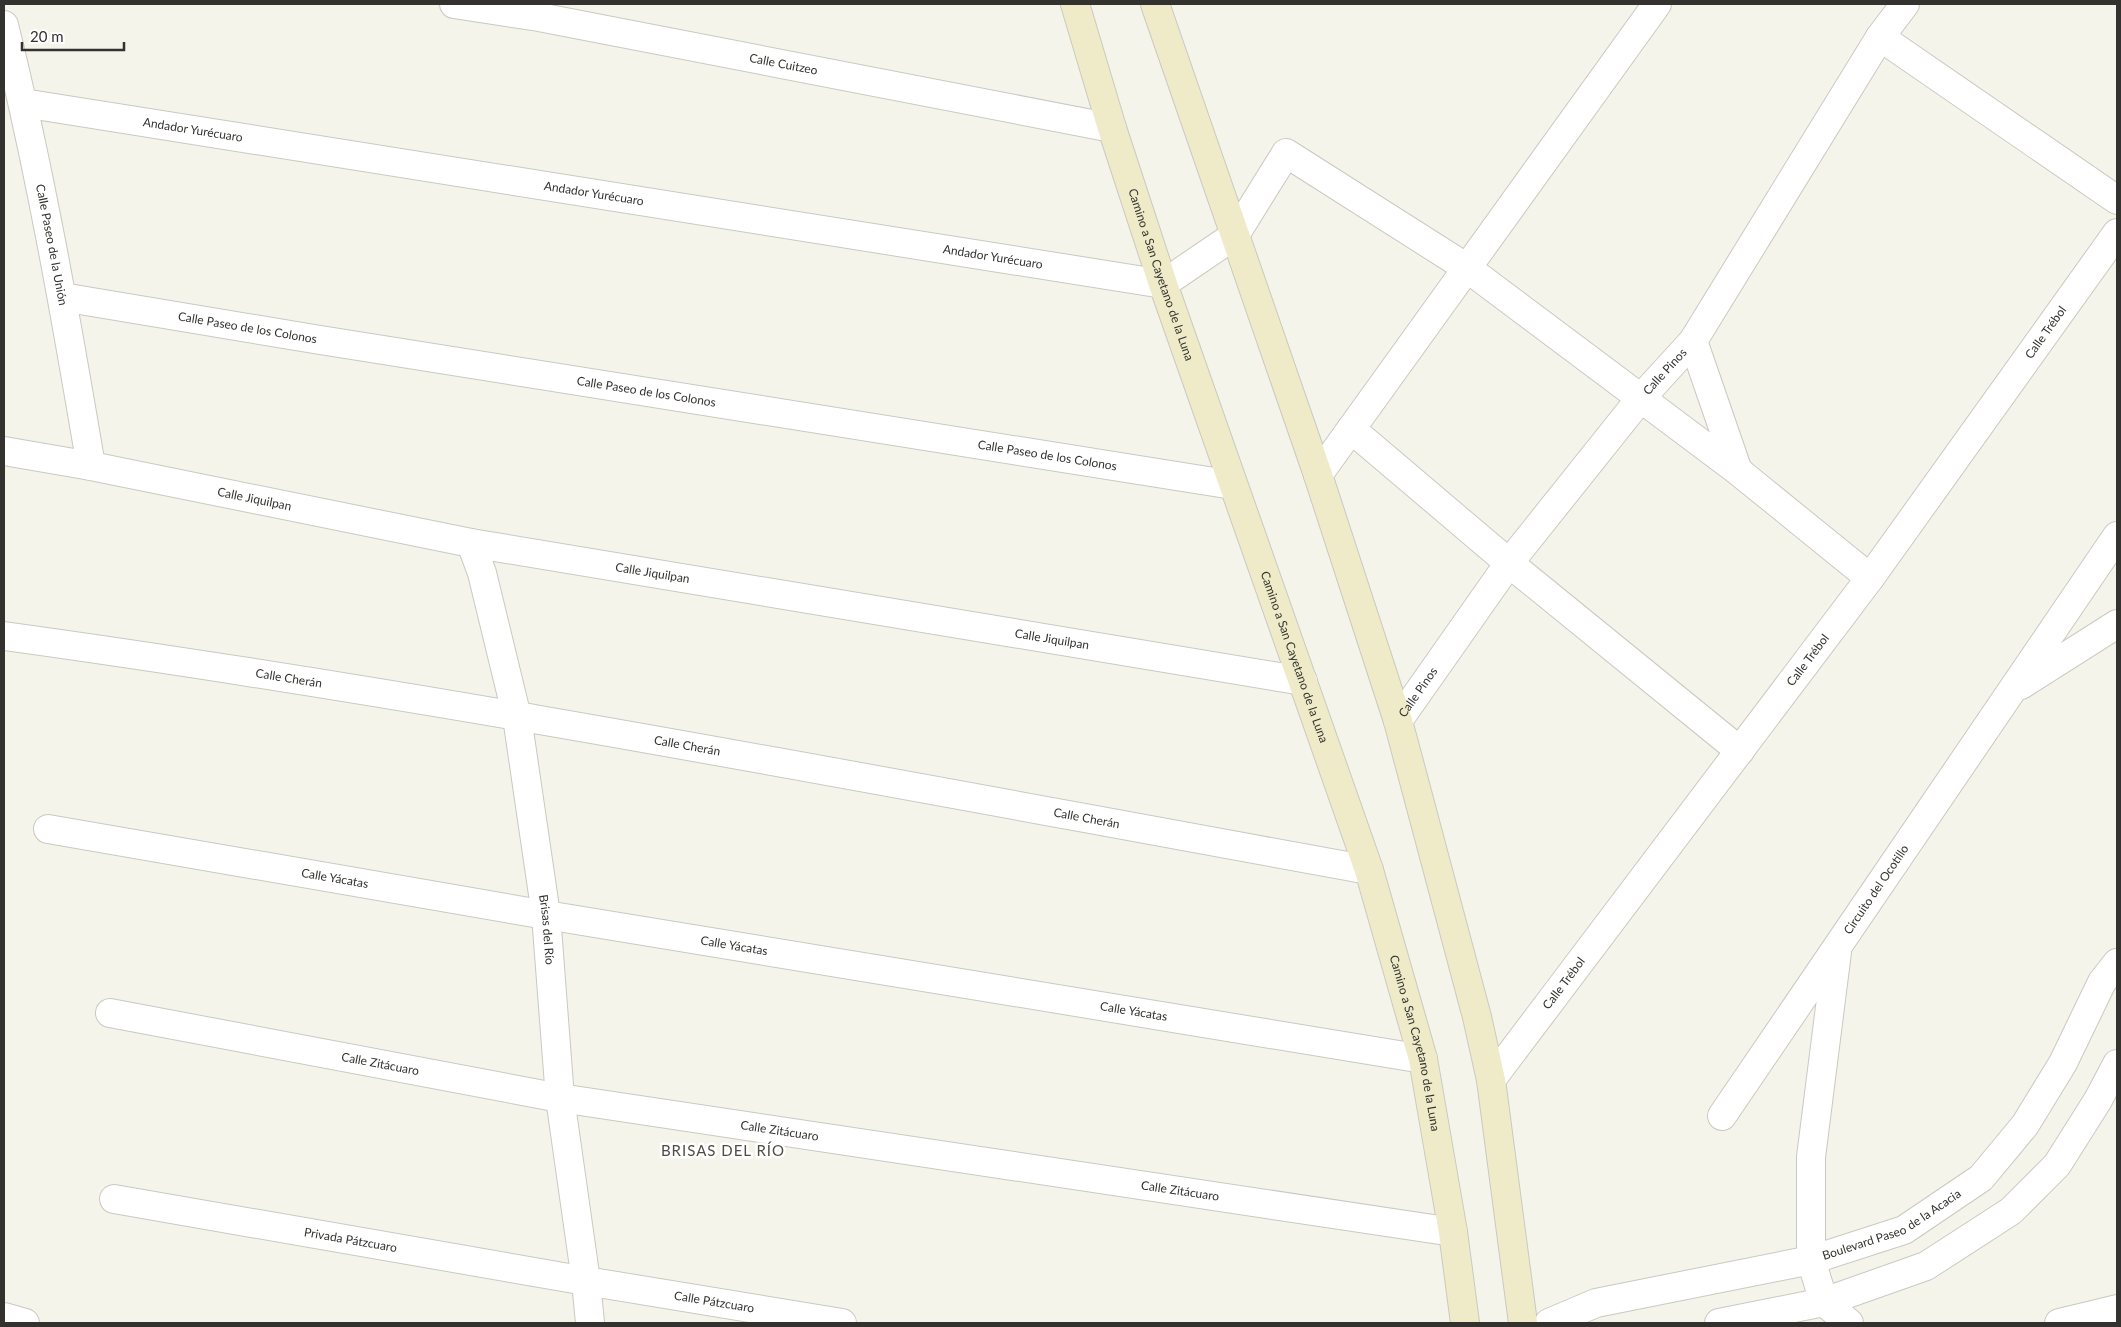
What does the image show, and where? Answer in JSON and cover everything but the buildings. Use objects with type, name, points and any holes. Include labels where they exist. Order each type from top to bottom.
[{"type":"street","name":"Calle Cuitzeo","points":[[454,4],[539,10],[1112,128]]},
{"type":"street","name":"Camino a San Cayetano de la Luna","points":[[1075,4],[1112,128],[1163,284],[1369,870],[1423,1059],[1453,1232],[1465,1323]]},
{"type":"street","points":[[1155,4],[1318,475],[1398,721],[1477,1017],[1491,1080],[1523,1323]]},
{"type":"street","points":[[1318,475],[1657,4]]},
{"type":"street","name":"Calle Pinos","points":[[1398,721],[1509,562],[1640,399],[1693,341],[1880,37],[1905,4]]},
{"type":"street","name":"Calle Paseo de la Unión","points":[[4,25],[23,102],[62,297],[91,466]]},
{"type":"street","points":[[1880,37],[2117,200]]},
{"type":"street","name":"Andador Yurécuaro","points":[[23,102],[1163,284]]},
{"type":"street","points":[[1163,284],[1235,235],[1286,153],[1467,268],[1738,471],[1870,578]]},
{"type":"street","name":"Calle Trébol","points":[[1491,1080],[1870,578],[2117,233]]},
{"type":"street","name":"Calle Paseo de los Colonos","points":[[62,297],[323,341],[1233,485]]},
{"type":"street","points":[[1693,341],[1738,471]]},
{"type":"street","points":[[1351,429],[1509,562],[1740,751]]},
{"type":"street","name":"Calle Jiquilpan","points":[[4,450],[471,542],[1303,681]]},
{"type":"street","name":"Circuito del Ocotillo","points":[[1824,1302],[1811,1260],[1811,1157],[1838,945],[2117,536]]},
{"type":"street","name":"Brisas del Río","points":[[471,542],[482,573],[517,717],[546,915],[560,1098],[586,1281],[590,1323]]},
{"type":"street","points":[[2011,692],[2117,624]]},
{"type":"street","name":"Calle Cherán","points":[[4,636],[111,651],[517,717],[1369,870]]},
{"type":"street","name":"Calle Yácatas","points":[[48,829],[546,915],[1423,1059]]},
{"type":"street","points":[[1722,1116],[1838,945]]},
{"type":"street","name":"Boulevard Paseo de la Acacia","points":[[1549,1323],[1600,1313],[1811,1260],[1904,1230],[1981,1178],[2025,1125],[2063,1063],[2102,982],[2117,963]]},
{"type":"street","name":"Calle Zitácuaro","points":[[110,1013],[560,1098],[1453,1232]]},
{"type":"street","points":[[1719,1323],[1824,1302],[1926,1266],[2011,1211],[2057,1165],[2098,1100],[2117,1064]]},
{"type":"street","name":"Privada Pátzcuaro","points":[[114,1199],[586,1281]]},
{"type":"street","name":"Calle Pátzcuaro","points":[[586,1281],[842,1323]]},
{"type":"street","points":[[1824,1302],[1848,1323]]},
{"type":"street","points":[[2059,1323],[2117,1309]]},
{"type":"street","points":[[4,1317],[26,1323]]},
{"type":"district","name":"BRISAS DEL RÍO","points":[[723,1151]]}]
